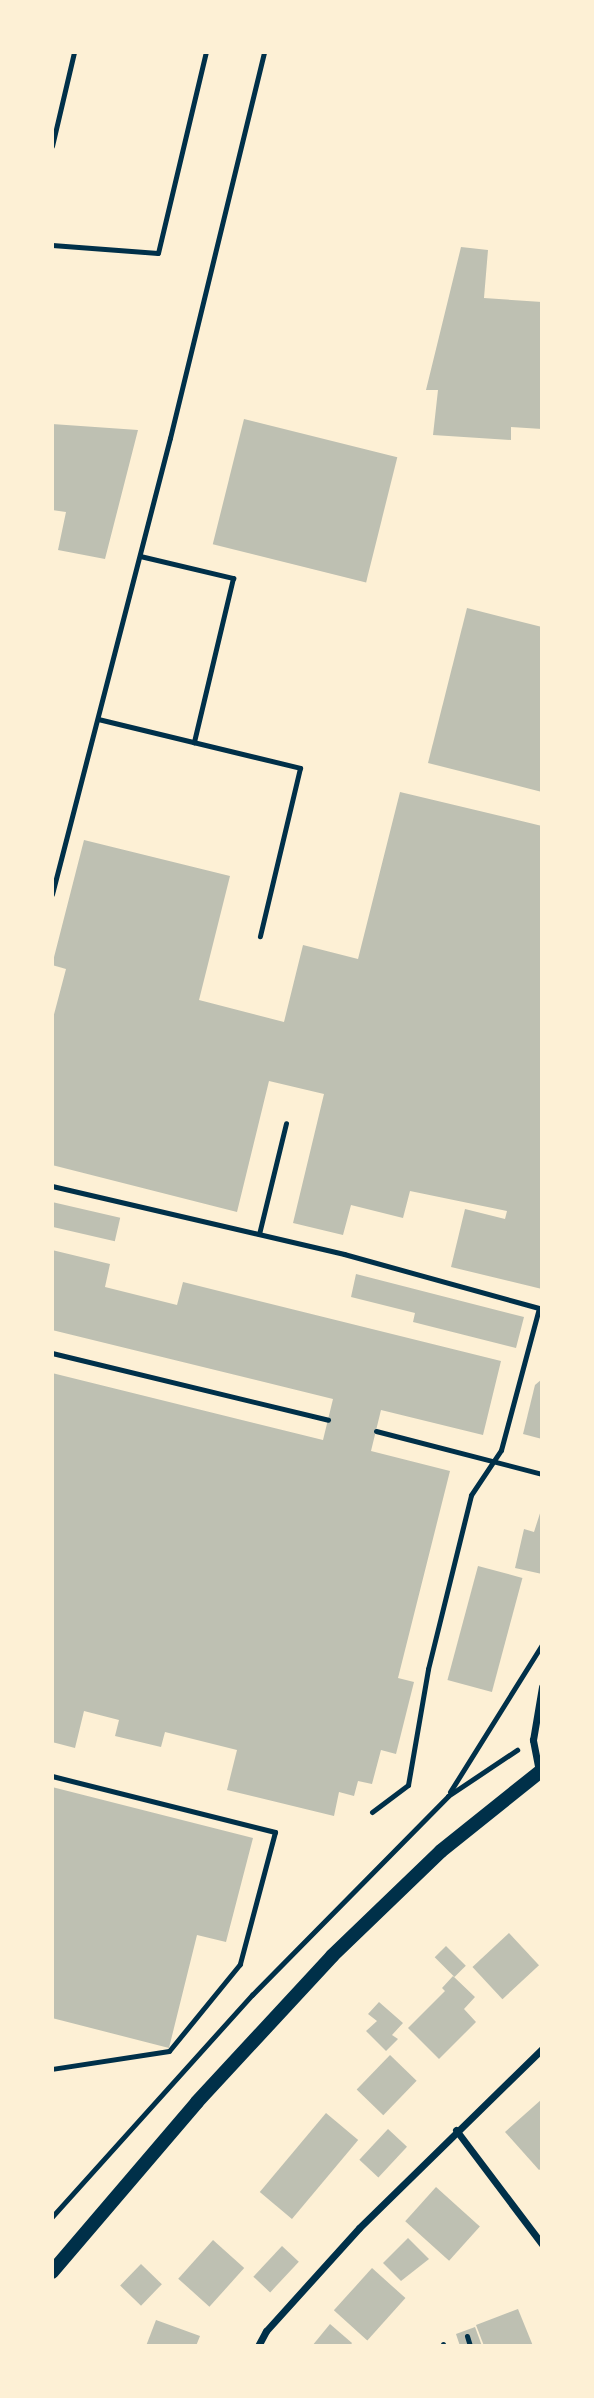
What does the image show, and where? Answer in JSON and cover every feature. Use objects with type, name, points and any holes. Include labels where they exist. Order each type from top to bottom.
[{"type":"main road","points":[[52,2272],[197,2102],[332,1956],[441,1851],[540,1771]]},
{"type":"street","points":[[540,1771],[533,1740],[541,1687]]},
{"type":"street","points":[[257,2346],[266,2331],[359,2228],[541,2049]]},
{"type":"street","points":[[456,2130],[541,2244]]},
{"type":"lane","points":[[52,146],[74,52]]},
{"type":"lane","points":[[52,245],[158,253],[206,52]]},
{"type":"lane","points":[[52,894],[170,438],[264,52]]},
{"type":"lane","points":[[140,556],[233,578],[194,742]]},
{"type":"lane","points":[[97,719],[300,768],[260,936]]},
{"type":"lane","points":[[259,1234],[286,1123]]},
{"type":"lane","points":[[52,1186],[344,1254],[540,1308],[501,1450],[491,1461],[471,1495],[428,1669],[408,1785],[372,1812]]},
{"type":"lane","points":[[52,1353],[328,1420]]},
{"type":"lane","points":[[376,1431],[541,1474]]},
{"type":"lane","points":[[52,1776],[275,1832],[240,1965],[169,2051],[52,2069]]},
{"type":"lane","points":[[467,2336],[470,2346]]},
{"type":"path","points":[[448,1796],[541,1645]]},
{"type":"path","points":[[52,2217],[252,1995],[448,1796],[533,1740]]},
{"type":"building","points":[[461,247],[488,250],[484,298],[542,302],[542,429],[511,427],[511,440],[433,435],[438,390],[426,390]]},
{"type":"building","points":[[244,419],[397,457],[366,582],[213,544]]},
{"type":"building","points":[[52,424],[138,430],[105,559],[58,550],[66,512],[52,510]]},
{"type":"building","points":[[467,608],[542,627],[542,792],[428,763]]},
{"type":"building","points":[[400,792],[542,826],[542,1289],[451,1267],[465,1209],[505,1219],[507,1211],[410,1191],[403,1218],[351,1205],[343,1235],[293,1223],[324,1094],[269,1081],[237,1212],[52,1165],[52,1022],[66,969],[52,965],[84,840],[230,876],[199,1000],[284,1022],[303,945],[358,959]]},
{"type":"building","points":[[52,1202],[120,1218],[115,1241],[52,1227]]},
{"type":"building","points":[[52,1250],[110,1264],[105,1287],[177,1305],[183,1282],[501,1361],[483,1435],[381,1410],[371,1451],[450,1471],[398,1678],[414,1682],[396,1754],[381,1750],[372,1784],[358,1781],[354,1796],[339,1792],[334,1816],[227,1790],[237,1750],[165,1732],[161,1747],[115,1736],[119,1720],[84,1711],[75,1748],[52,1742],[52,1373],[323,1440],[333,1399],[52,1330]]},
{"type":"building","points":[[356,1274],[524,1317],[516,1348],[413,1322],[415,1313],[351,1297]]},
{"type":"building","points":[[542,1379],[542,1439],[523,1434],[535,1385]]},
{"type":"building","points":[[542,1507],[542,1574],[515,1568],[524,1529],[534,1532]]},
{"type":"building","points":[[478,1566],[522,1578],[492,1692],[447,1680]]},
{"type":"building","points":[[52,1787],[253,1838],[226,1942],[197,1935],[169,2048],[52,2018]]},
{"type":"building","points":[[509,1933],[539,1965],[502,1999],[472,1967]]},
{"type":"building","points":[[446,1946],[466,1966],[454,1977],[435,1957]]},
{"type":"building","points":[[453,1976],[475,1997],[464,2009],[476,2022],[439,2059],[408,2028],[445,1991],[442,1988]]},
{"type":"building","points":[[379,2002],[403,2023],[392,2035],[398,2039],[386,2051],[366,2031],[377,2021],[368,2014]]},
{"type":"building","points":[[390,2055],[417,2081],[383,2115],[357,2090]]},
{"type":"building","points":[[542,2099],[542,2168],[539,2170],[505,2132]]},
{"type":"building","points":[[326,2113],[358,2140],[292,2219],[260,2192]]},
{"type":"building","points":[[388,2129],[407,2147],[378,2177],[359,2160]]},
{"type":"building","points":[[436,2187],[480,2226],[449,2261],[405,2221]]},
{"type":"building","points":[[408,2238],[429,2259],[401,2281],[383,2263]]},
{"type":"building","points":[[213,2240],[244,2268],[209,2307],[178,2279]]},
{"type":"building","points":[[282,2246],[299,2262],[270,2292],[253,2277]]},
{"type":"building","points":[[141,2264],[162,2284],[141,2306],[120,2286]]},
{"type":"building","points":[[372,2268],[405,2298],[367,2340],[334,2310]]},
{"type":"building","points":[[518,2309],[533,2346],[484,2346],[476,2325]]},
{"type":"building","points":[[156,2320],[200,2336],[196,2346],[146,2346]]},
{"type":"building","points":[[330,2324],[352,2343],[350,2346],[312,2346]]},
{"type":"building","points":[[475,2327],[482,2346],[460,2346],[456,2334]]}]
